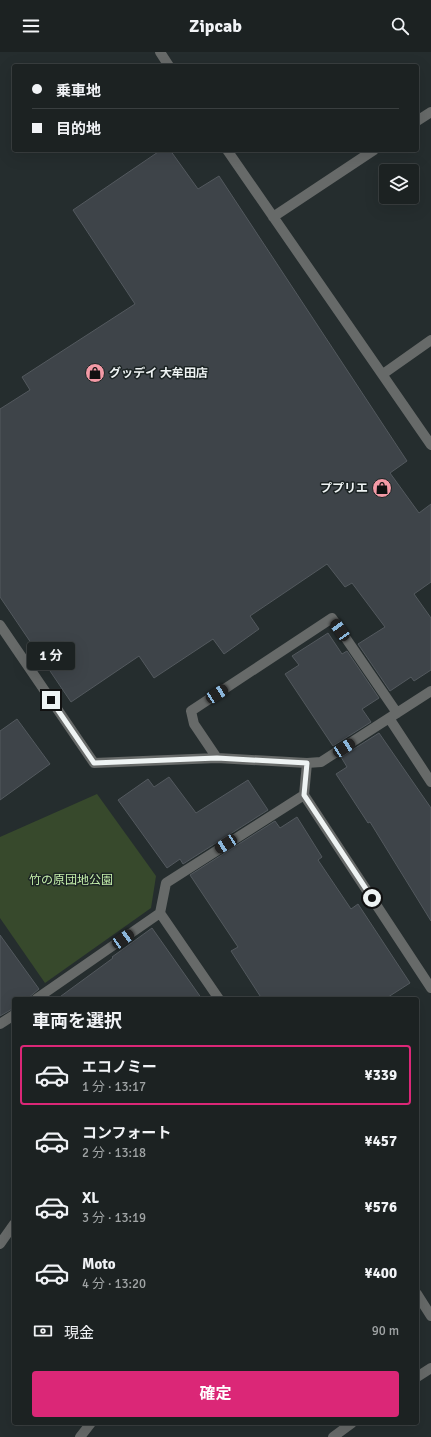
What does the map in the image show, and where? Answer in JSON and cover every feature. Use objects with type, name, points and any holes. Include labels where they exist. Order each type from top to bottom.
[{"type":"street","points":[[160,52],[168,64]]},
{"type":"street","points":[[419,120],[431,112]]},
{"type":"street","points":[[228,152],[431,445]]},
{"type":"street","points":[[272,217],[371,152]]},
{"type":"street","points":[[382,374],[431,340]]},
{"type":"street","points":[[217,758],[194,724],[191,711],[332,618],[393,716],[431,782]]},
{"type":"street","points":[[0,624],[94,763],[217,758],[307,763],[321,762],[431,691]]},
{"type":"street","points":[[307,763],[304,795],[431,988]]},
{"type":"street","points":[[39,997],[160,913],[166,883],[304,795]]},
{"type":"street","points":[[160,913],[218,997]]},
{"type":"street","points":[[0,1024],[12,1016]]},
{"type":"street","points":[[0,1244],[12,1227]]},
{"type":"street","points":[[419,1297],[431,1316]]},
{"type":"street","points":[[419,1375],[431,1368]]},
{"type":"street","points":[[80,1437],[90,1425]]},
{"type":"street","points":[[333,1437],[349,1425]]},
{"type":"green space","name":"竹の原団地公園","points":[[97,794],[156,876],[151,908],[45,983],[0,918],[0,837]]},
{"type":"building","points":[[158,152],[171,152],[198,189],[219,176],[407,461],[390,473],[419,513],[431,504],[431,582],[414,594],[431,618],[431,670],[414,681],[411,677],[390,691],[358,644],[385,627],[352,583],[345,587],[327,564],[250,616],[259,629],[224,654],[213,639],[154,678],[139,656],[71,702],[0,597],[0,409],[30,390],[22,377],[135,304],[73,210]]},
{"type":"building","points":[[328,633],[342,654],[347,651],[379,698],[362,709],[371,722],[333,746],[285,674],[299,665],[292,656]]},
{"type":"building","points":[[17,719],[50,764],[0,800],[0,731]]},
{"type":"building","points":[[379,733],[431,808],[431,921],[370,822],[368,823],[336,774],[347,767],[341,757]]},
{"type":"building","points":[[169,777],[196,813],[248,780],[268,810],[183,864],[180,859],[167,868],[118,800],[148,779],[154,787]]},
{"type":"building","points":[[297,817],[322,857],[318,860],[351,909],[358,904],[410,983],[388,997],[261,997],[231,951],[238,947],[190,875],[275,821],[280,828]]},
{"type":"building","points":[[152,928],[201,997],[60,997],[113,958],[112,957]]},
{"type":"building","points":[[0,935],[39,989],[29,997],[12,997],[12,1009],[0,1016]]},
{"type":"place","name":"グッデイ 大牟田店","points":[[95,373]]},
{"type":"place","name":"ププリエ","points":[[382,488]]},
{"type":"route","points":[[51,700],[94,763],[217,758],[307,763],[304,795],[372,898]]}]
